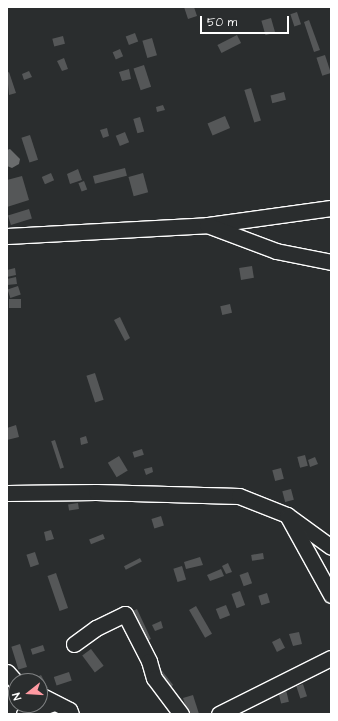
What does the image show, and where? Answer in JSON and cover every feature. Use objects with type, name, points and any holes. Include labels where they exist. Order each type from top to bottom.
[{"type":"street","points":[[7,236],[207,225],[331,208]]},
{"type":"street","points":[[207,225],[276,252],[331,262]]},
{"type":"street","points":[[7,494],[96,492],[239,496],[287,515],[331,547]]},
{"type":"street","points":[[287,515],[331,595]]},
{"type":"street","points":[[74,644],[96,628],[125,614],[149,661],[154,678],[181,714]]},
{"type":"street","points":[[219,714],[331,658]]},
{"type":"street","points":[[48,700],[69,710],[71,714]]},
{"type":"street","points":[[24,714],[54,704]]},
{"type":"shaded area","points":[[10,149],[20,159],[19,164],[12,168],[7,166],[7,150]]},
{"type":"building","points":[[184,7],[194,7],[197,16],[188,19]]},
{"type":"building","points":[[297,12],[301,24],[294,27],[290,14]]},
{"type":"building","points":[[271,18],[275,32],[266,35],[261,21]]},
{"type":"building","points":[[309,20],[320,50],[314,52],[304,22]]},
{"type":"building","points":[[135,33],[138,41],[129,45],[126,37]]},
{"type":"building","points":[[237,35],[241,43],[221,53],[217,45]]},
{"type":"building","points":[[63,36],[65,44],[54,46],[52,39]]},
{"type":"building","points":[[152,38],[157,55],[147,58],[142,41]]},
{"type":"building","points":[[120,49],[123,56],[116,59],[113,52]]},
{"type":"building","points":[[325,55],[331,73],[322,76],[316,58]]},
{"type":"building","points":[[64,58],[68,69],[62,71],[57,61]]},
{"type":"building","points":[[144,65],[151,87],[141,90],[134,68]]},
{"type":"building","points":[[129,69],[131,79],[122,81],[119,72]]},
{"type":"building","points":[[29,71],[32,77],[24,80],[22,74]]},
{"type":"building","points":[[9,72],[16,93],[9,95],[7,73]]},
{"type":"building","points":[[251,88],[261,121],[254,123],[244,90]]},
{"type":"building","points":[[284,92],[286,100],[272,103],[270,95]]},
{"type":"building","points":[[163,105],[165,110],[157,112],[156,107]]},
{"type":"building","points":[[225,116],[230,128],[213,135],[208,123]]},
{"type":"building","points":[[140,117],[144,131],[137,133],[133,119]]},
{"type":"building","points":[[107,128],[109,136],[103,138],[100,130]]},
{"type":"building","points":[[125,132],[129,142],[120,146],[116,136]]},
{"type":"building","points":[[30,135],[38,160],[29,163],[21,138]]},
{"type":"building","points":[[125,168],[127,176],[95,184],[93,176]]},
{"type":"building","points":[[78,169],[82,180],[70,184],[67,174]]},
{"type":"building","points":[[51,173],[54,180],[45,184],[42,177]]},
{"type":"building","points":[[143,173],[148,192],[134,196],[129,177]]},
{"type":"building","points":[[22,176],[29,200],[7,207],[7,180]]},
{"type":"building","points":[[84,181],[87,189],[82,192],[78,183]]},
{"type":"building","points":[[29,209],[32,219],[11,225],[8,215]]},
{"type":"building","points":[[252,266],[254,278],[241,280],[239,268]]},
{"type":"building","points":[[15,268],[16,275],[7,277],[7,270]]},
{"type":"building","points":[[16,277],[17,284],[7,285],[7,279]]},
{"type":"building","points":[[18,286],[21,295],[10,298],[8,289]]},
{"type":"building","points":[[9,299],[21,299],[21,308],[9,308]]},
{"type":"building","points":[[230,304],[232,313],[222,315],[220,306]]},
{"type":"building","points":[[120,317],[130,338],[125,341],[114,320]]},
{"type":"building","points":[[95,373],[104,400],[95,402],[86,376]]},
{"type":"building","points":[[16,425],[19,437],[7,440],[7,428]]},
{"type":"building","points":[[86,436],[88,443],[81,445],[80,438]]},
{"type":"building","points":[[55,440],[64,468],[60,469],[51,441]]},
{"type":"building","points":[[142,449],[144,455],[134,458],[132,452]]},
{"type":"building","points":[[305,455],[308,466],[300,468],[297,457]]},
{"type":"building","points":[[119,456],[128,471],[117,477],[108,463]]},
{"type":"building","points":[[315,457],[318,464],[310,467],[308,460]]},
{"type":"building","points":[[152,467],[153,472],[146,475],[144,469]]},
{"type":"building","points":[[281,468],[284,479],[275,481],[272,470]]},
{"type":"building","points":[[291,489],[294,500],[285,502],[282,491]]},
{"type":"building","points":[[78,503],[79,509],[69,510],[68,505]]},
{"type":"building","points":[[161,516],[164,526],[154,528],[151,519]]},
{"type":"building","points":[[51,530],[54,539],[46,541],[44,532]]},
{"type":"building","points":[[103,534],[105,539],[91,544],[89,540]]},
{"type":"building","points":[[35,552],[39,564],[30,567],[26,555]]},
{"type":"building","points":[[263,553],[264,559],[252,561],[251,555]]},
{"type":"building","points":[[200,557],[203,565],[186,569],[184,562]]},
{"type":"building","points":[[140,558],[142,562],[126,570],[124,566]]},
{"type":"building","points":[[228,563],[232,572],[226,574],[222,566]]},
{"type":"building","points":[[182,566],[186,579],[177,582],[173,569]]},
{"type":"building","points":[[221,569],[224,576],[210,581],[207,575]]},
{"type":"building","points":[[248,572],[252,583],[244,586],[240,575]]},
{"type":"building","points":[[56,573],[68,608],[60,611],[47,576]]},
{"type":"building","points":[[240,591],[245,605],[237,608],[232,594]]},
{"type":"building","points":[[267,593],[270,603],[261,605],[258,596]]},
{"type":"building","points":[[226,605],[230,615],[220,619],[216,609]]},
{"type":"building","points":[[196,606],[212,634],[205,638],[189,610]]},
{"type":"building","points":[[137,609],[151,639],[142,643],[128,613]]},
{"type":"building","points":[[161,621],[163,628],[155,631],[152,625]]},
{"type":"building","points":[[299,632],[302,644],[293,646],[289,634]]},
{"type":"building","points":[[280,638],[285,648],[277,652],[272,642]]},
{"type":"building","points":[[20,644],[27,667],[18,670],[11,647]]},
{"type":"building","points":[[43,645],[45,651],[32,655],[31,649]]},
{"type":"building","points":[[91,649],[104,666],[95,672],[82,656]]},
{"type":"building","points":[[159,667],[173,685],[166,691],[152,673]]},
{"type":"building","points":[[69,672],[72,681],[57,686],[54,677]]},
{"type":"building","points":[[303,684],[307,696],[300,699],[296,686]]},
{"type":"building","points":[[286,690],[289,702],[281,704],[278,692]]},
{"type":"building","points":[[193,695],[199,714],[188,714],[183,698]]}]
